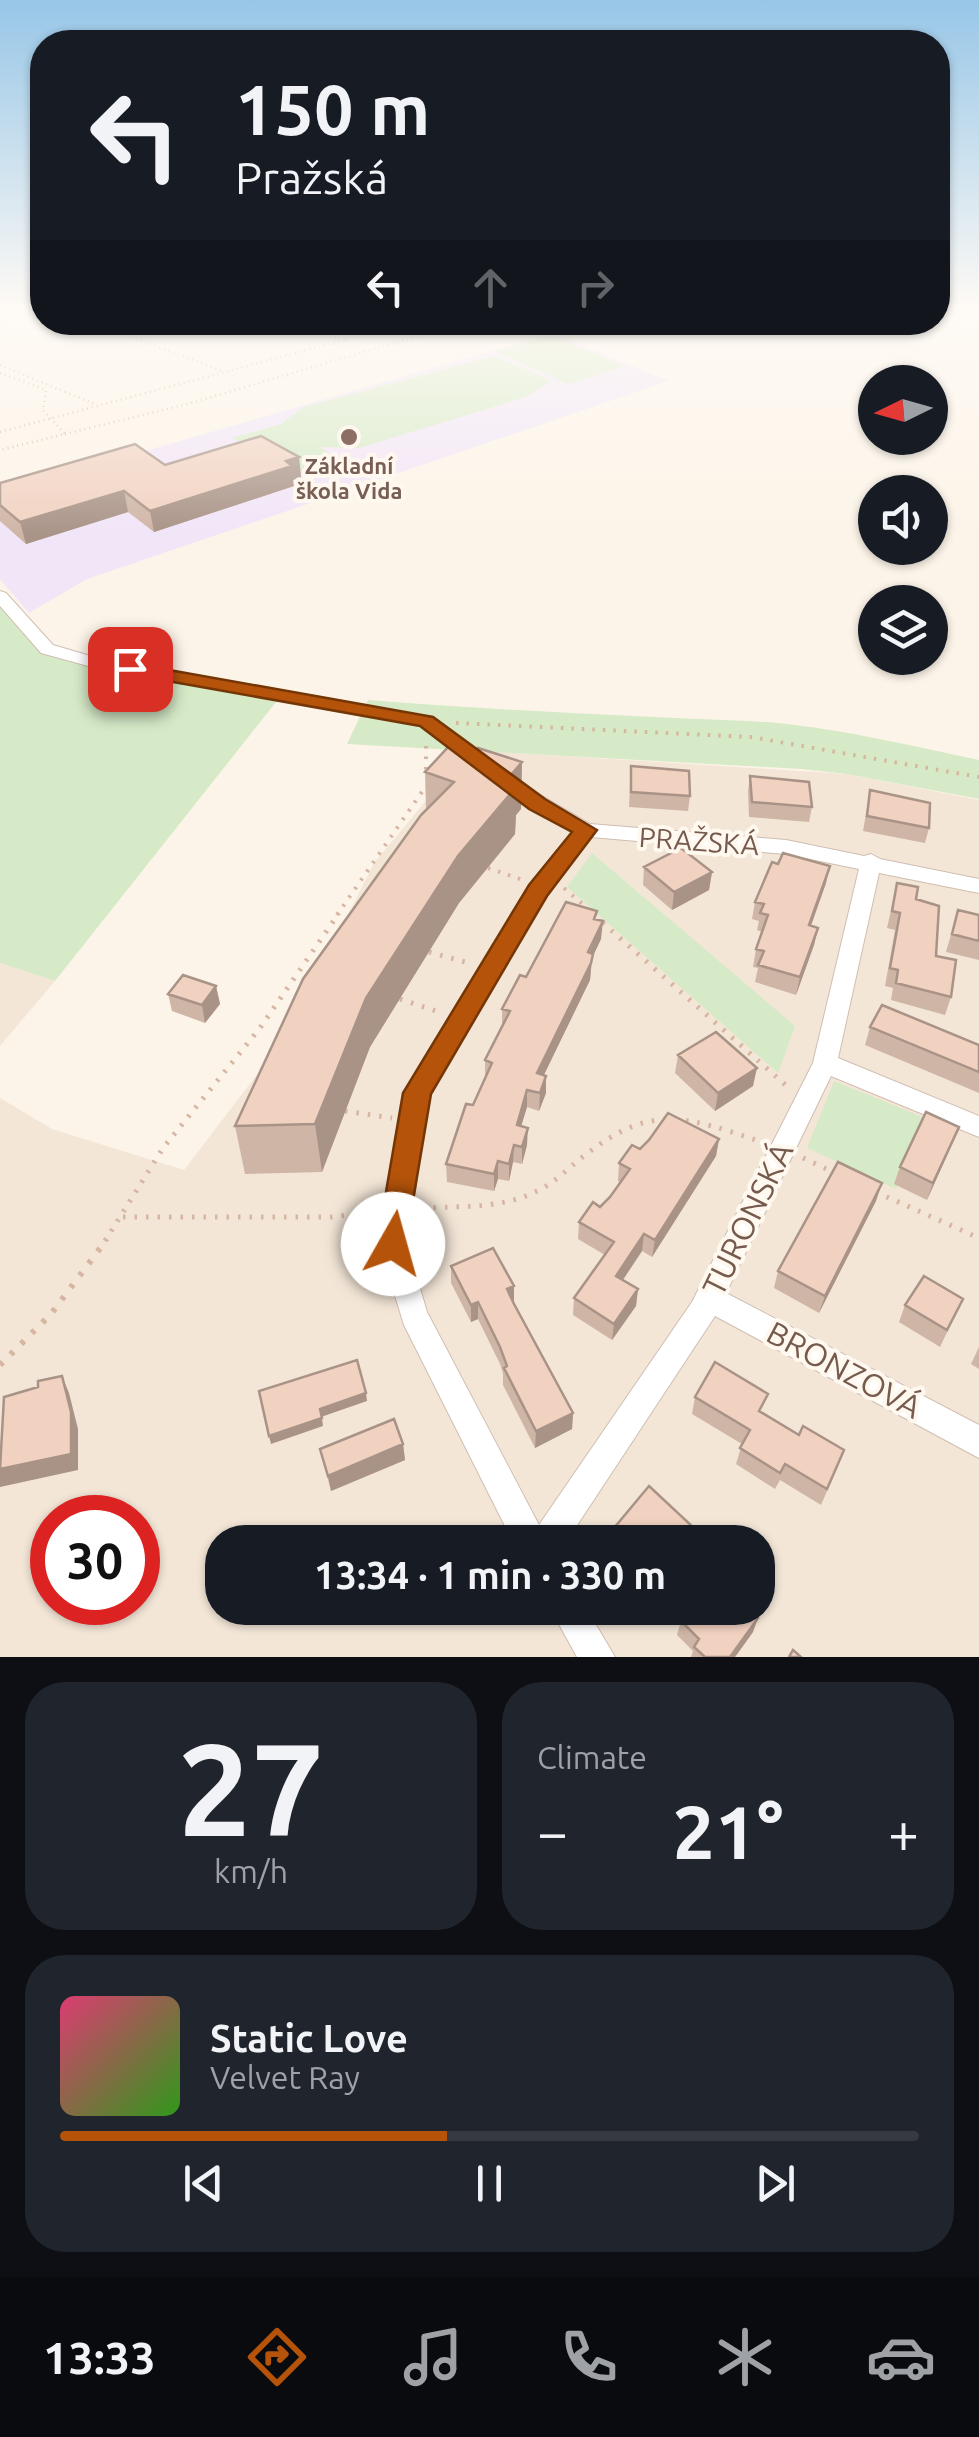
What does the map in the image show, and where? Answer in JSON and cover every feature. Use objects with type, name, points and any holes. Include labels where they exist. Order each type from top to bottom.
[{"type":"street","name":"PRAŽSKÁ","points":[[0,596],[47,649],[92,662],[426,721],[537,804],[586,830],[786,847],[871,861],[979,886]]},
{"type":"street","points":[[521,1525],[414,1314],[393,1244],[396,1210],[417,1093],[545,881],[586,830]]},
{"type":"street","name":"TURONSKÁ","points":[[559,1525],[708,1298],[825,1063],[871,861]]},
{"type":"street","points":[[825,1063],[979,1126]]},
{"type":"street","name":"BRONZOVÁ","points":[[708,1298],[979,1442]]},
{"type":"street","points":[[578,1625],[598,1657]]},
{"type":"path","points":[[26,382],[46,390],[43,410],[64,434]]},
{"type":"path","points":[[42,382],[99,406]]},
{"type":"path","points":[[0,432],[187,382]]},
{"type":"path","points":[[0,450],[262,382]]},
{"type":"path","points":[[0,1364],[51,1314],[123,1217],[163,1148],[260,1028],[426,785],[426,721],[752,737],[979,777]]},
{"type":"path","points":[[488,868],[545,881],[806,1103]]},
{"type":"path","points":[[430,952],[490,970]]},
{"type":"path","points":[[400,999],[461,1019]]},
{"type":"path","points":[[346,1111],[412,1122]]},
{"type":"path","points":[[123,1217],[332,1217],[506,1202],[538,1192],[617,1130],[640,1118],[670,1112],[783,1148],[848,1179]]},
{"type":"path","points":[[864,1186],[979,1238]]},
{"type":"shaded area","name":"Základní škola Vida","points":[[383,382],[665,382],[87,579],[29,613],[0,579],[0,493]]},
{"type":"shaded area","points":[[455,749],[847,774],[979,800],[979,1657],[0,1657],[0,1098],[52,1129],[184,1170],[288,1034],[374,863],[450,772]]},
{"type":"shaded area","points":[[0,963],[55,981],[0,1046]]},
{"type":"green space","points":[[395,382],[550,382],[526,397],[359,448],[320,447],[338,459],[293,473],[232,438],[281,424],[303,407]]},
{"type":"green space","points":[[0,596],[47,649],[280,697],[55,981],[0,963]]},
{"type":"green space","points":[[368,700],[747,721],[834,731],[979,760],[979,799],[801,769],[347,744]]},
{"type":"green space","points":[[592,853],[795,1026],[778,1073],[567,887]]},
{"type":"green space","points":[[834,1081],[925,1118],[896,1189],[807,1148]]},
{"type":"building","points":[[261,436],[299,457],[286,461],[292,466],[150,511],[124,491],[20,522],[0,505],[0,483],[135,444],[165,465]]},
{"type":"building","points":[[451,744],[522,762],[504,783],[516,787],[458,856],[366,998],[315,1124],[235,1126],[303,979],[421,815],[454,782],[425,772]]},
{"type":"building","points":[[631,766],[689,771],[690,796],[631,792]]},
{"type":"building","points":[[750,776],[809,782],[812,807],[752,802]]},
{"type":"building","points":[[870,790],[930,803],[929,828],[867,816]]},
{"type":"building","points":[[681,848],[712,872],[674,892],[644,867]]},
{"type":"building","points":[[783,853],[830,866],[809,925],[818,928],[800,977],[758,965],[764,951],[756,949],[768,915],[760,913],[764,904],[755,902],[772,862],[778,864]]},
{"type":"building","points":[[897,883],[918,887],[916,899],[939,906],[936,956],[956,960],[951,997],[896,983],[898,970],[890,968],[900,913],[892,911]]},
{"type":"building","points":[[566,902],[597,911],[594,919],[603,921],[588,952],[593,954],[591,963],[537,1073],[546,1076],[540,1093],[527,1090],[517,1125],[528,1128],[522,1147],[514,1145],[509,1164],[498,1161],[494,1174],[446,1164],[466,1104],[473,1105],[492,1063],[485,1060],[510,1011],[502,1009],[520,975],[526,977]]},
{"type":"building","points":[[958,910],[979,915],[979,941],[952,934]]},
{"type":"building","points":[[183,975],[216,986],[202,1005],[168,994]]},
{"type":"building","points":[[882,1005],[979,1045],[979,1072],[870,1027]]},
{"type":"building","points":[[716,1032],[757,1068],[718,1093],[678,1055]]},
{"type":"building","points":[[926,1112],[959,1127],[933,1183],[900,1167]]},
{"type":"building","points":[[668,1113],[719,1139],[655,1240],[644,1234],[616,1276],[638,1289],[614,1324],[574,1298],[614,1242],[579,1222],[593,1202],[600,1207],[610,1197],[630,1169],[619,1163],[632,1145],[640,1149],[649,1140]]},
{"type":"building","points":[[838,1162],[882,1183],[825,1296],[778,1271]]},
{"type":"building","points":[[493,1248],[514,1286],[507,1289],[514,1304],[573,1413],[536,1431],[504,1368],[507,1366],[500,1347],[478,1302],[471,1305],[451,1266]]},
{"type":"building","points":[[924,1276],[963,1299],[947,1330],[905,1305]]},
{"type":"building","points":[[357,1360],[366,1393],[320,1409],[322,1418],[269,1436],[259,1391]]},
{"type":"building","points":[[715,1362],[768,1394],[759,1411],[799,1435],[803,1426],[844,1450],[827,1489],[785,1464],[780,1473],[740,1448],[750,1430],[695,1397]]},
{"type":"building","points":[[62,1376],[71,1412],[71,1454],[0,1469],[4,1397],[38,1387],[38,1381]]},
{"type":"building","points":[[394,1419],[403,1444],[328,1476],[320,1449]]},
{"type":"building","points":[[649,1486],[691,1525],[616,1525]]},
{"type":"building","points":[[685,1625],[753,1625],[730,1657],[705,1657],[694,1647],[699,1639]]},
{"type":"place","name":"Základní škola Vida","points":[[349,437]]},
{"type":"route","points":[[130,669],[426,721],[537,804],[586,830],[538,891],[417,1093],[393,1244]]}]
